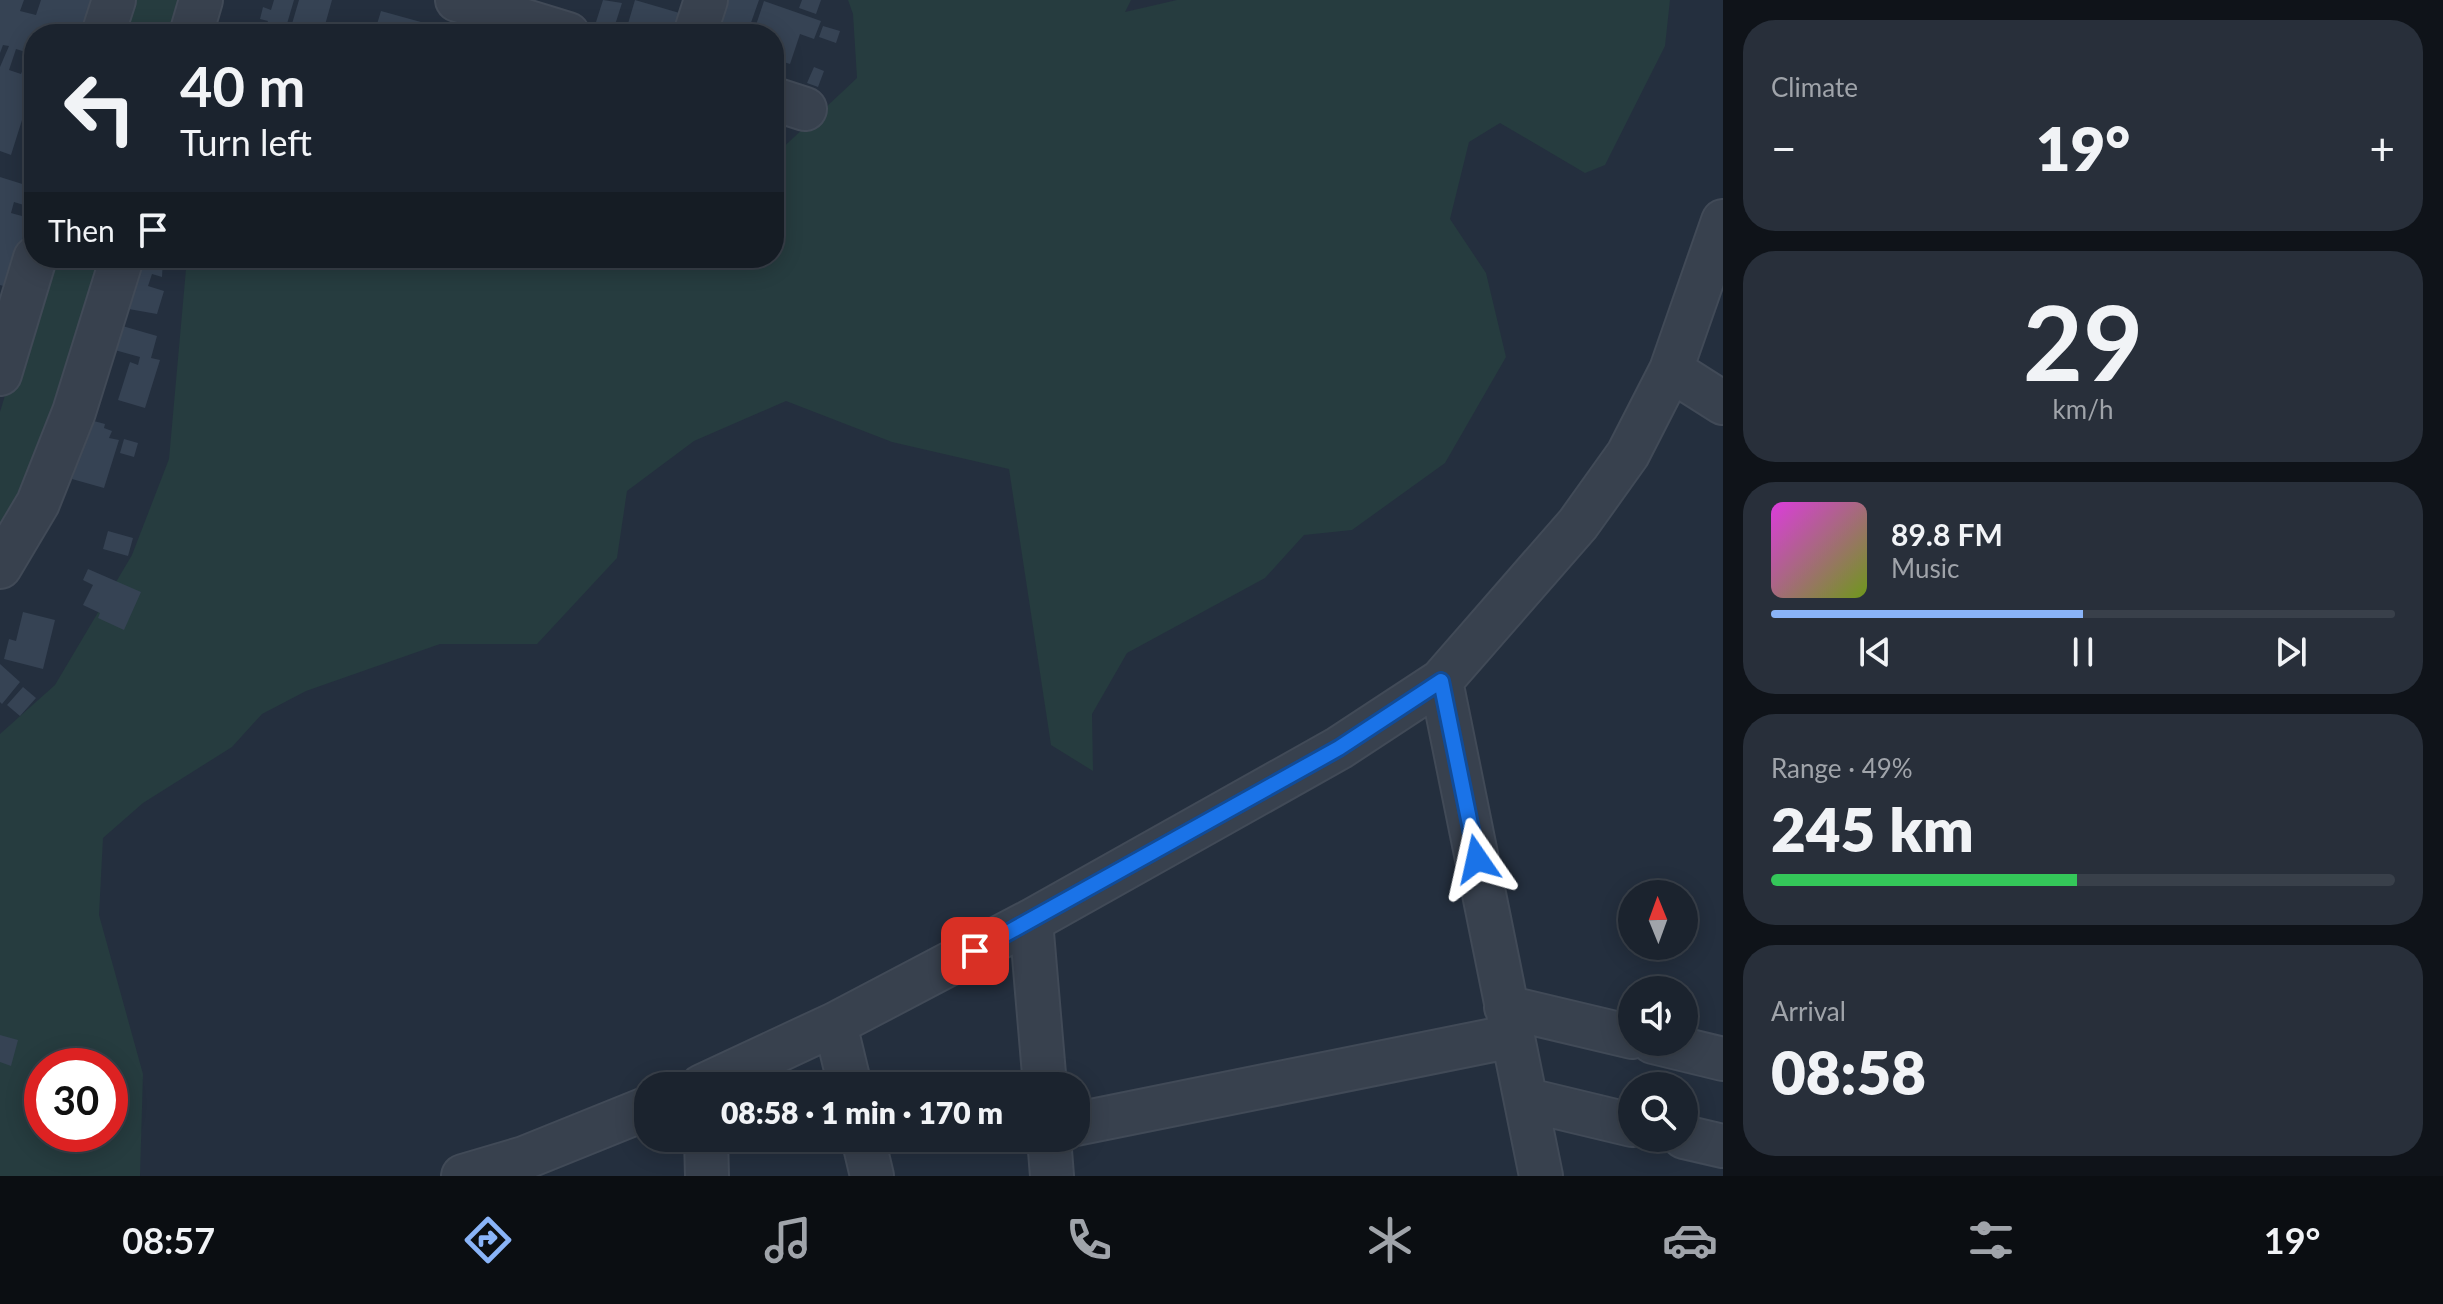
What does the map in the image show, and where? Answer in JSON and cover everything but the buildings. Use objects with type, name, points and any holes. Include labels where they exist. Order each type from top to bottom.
[{"type":"street","points":[[106,24],[114,0]]},
{"type":"street","points":[[194,24],[201,0]]},
{"type":"street","points":[[698,24],[706,0]]},
{"type":"street","points":[[466,10],[526,24]]},
{"type":"street","points":[[734,1072],[835,1024],[1031,921],[1339,748],[1441,681],[1578,524],[1628,454],[1671,370],[1723,221]]},
{"type":"street","points":[[0,374],[32,268]]},
{"type":"street","points":[[0,567],[38,503],[69,425],[119,268]]},
{"type":"street","points":[[1671,370],[1723,403]]},
{"type":"street","points":[[1441,681],[1541,1176]]},
{"type":"street","points":[[1031,921],[1044,1072]]},
{"type":"street","points":[[1090,1121],[1510,1021],[1618,1035]]},
{"type":"street","points":[[835,1024],[847,1072]]},
{"type":"street","points":[[1698,1053],[1723,1059]]},
{"type":"street","points":[[1528,1100],[1618,1122]]},
{"type":"street","points":[[463,1176],[524,1158],[634,1114]]},
{"type":"street","points":[[1698,1140],[1723,1146]]},
{"type":"street","points":[[706,1152],[707,1176]]},
{"type":"street","points":[[866,1152],[872,1176]]},
{"type":"street","points":[[1050,1152],[1052,1176]]},
{"type":"green space","points":[[124,0],[189,0],[181,24],[117,24]]},
{"type":"green space","points":[[848,0],[1131,0],[1125,12],[1177,0],[1670,0],[1665,46],[1605,165],[1585,173],[1500,123],[1469,142],[1450,219],[1486,273],[1506,357],[1445,463],[1352,530],[1304,535],[1265,578],[1127,653],[1092,714],[1093,771],[1051,745],[1009,469],[892,442],[786,401],[694,441],[627,491],[617,558],[537,644],[440,644],[306,691],[262,714],[232,747],[143,803],[103,838],[99,915],[143,1074],[140,1176],[0,1176],[0,734],[55,685],[132,555],[169,459],[186,268],[784,268],[784,147],[857,78],[853,14]]},
{"type":"green space","points":[[43,268],[107,268],[52,446],[0,542],[0,412]]},
{"type":"route","points":[[975,951],[1339,748],[1441,681],[1477,859]]}]
